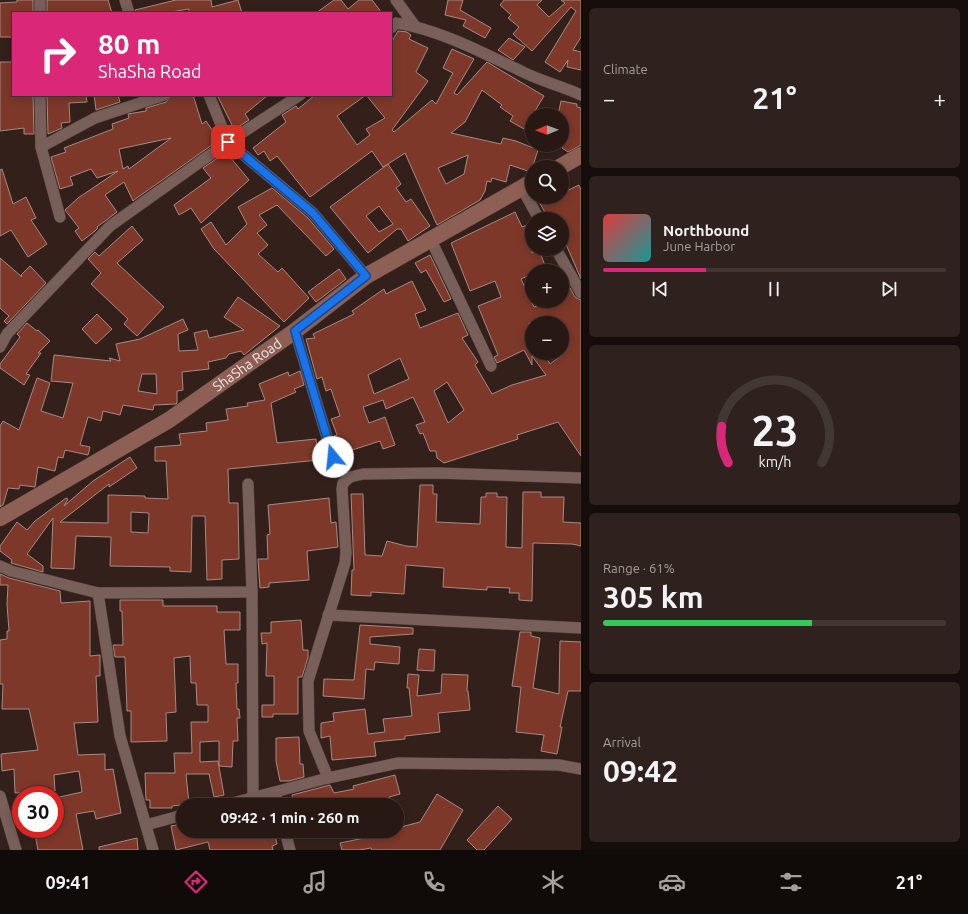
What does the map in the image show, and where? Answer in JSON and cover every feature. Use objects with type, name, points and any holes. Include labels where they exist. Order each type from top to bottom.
[{"type":"street","points":[[40,0],[40,12]]},
{"type":"street","points":[[125,0],[129,12]]},
{"type":"street","points":[[396,0],[415,26]]},
{"type":"street","points":[[392,27],[396,23],[415,26],[483,52],[523,72],[581,95]]},
{"type":"street","points":[[40,96],[41,147],[60,217]]},
{"type":"street","points":[[41,147],[95,118],[161,96]]},
{"type":"street","points":[[209,96],[228,142],[313,213],[366,276]]},
{"type":"street","points":[[0,347],[4,332],[110,226],[228,142],[298,96]]},
{"type":"street","points":[[569,162],[581,155]]},
{"type":"street","name":"ShaSha Road","points":[[0,518],[169,420],[295,331],[366,276],[525,186]]},
{"type":"street","points":[[431,240],[491,366]]},
{"type":"street","points":[[560,256],[581,293]]},
{"type":"street","points":[[295,331],[333,457]]},
{"type":"street","points":[[328,778],[309,731],[308,681],[345,563],[346,552],[342,490],[343,483],[350,477],[362,474],[438,473],[581,478]]},
{"type":"street","points":[[248,484],[252,592],[253,798],[328,778],[398,763],[558,765],[581,769]]},
{"type":"street","points":[[0,566],[11,571],[98,593],[252,592]]},
{"type":"street","points":[[98,593],[120,736],[153,850]]},
{"type":"street","points":[[328,615],[581,628]]},
{"type":"street","points":[[275,793],[276,798]]},
{"type":"street","points":[[0,796],[16,850]]},
{"type":"street","points":[[146,825],[176,817]]},
{"type":"street","points":[[287,838],[290,850]]},
{"type":"building","points":[[17,0],[33,0],[33,12],[12,12],[12,37],[0,37],[0,3],[17,2]]},
{"type":"building","points":[[47,0],[108,0],[112,12],[47,12]]},
{"type":"building","points":[[176,0],[211,0],[212,7],[238,0],[242,12],[189,12],[189,9],[170,12],[136,12],[135,10]]},
{"type":"building","points":[[334,0],[341,0],[348,9],[359,0],[372,0],[381,12],[317,12]]},
{"type":"building","points":[[448,0],[463,0],[460,10],[491,28],[485,38],[463,26],[466,20],[445,15]]},
{"type":"building","points":[[504,0],[542,0],[537,5],[549,17],[565,3],[561,0],[581,0],[581,37],[573,50],[581,52],[581,70],[567,67],[568,60],[560,72],[545,62],[576,11],[571,7],[532,51],[513,34],[519,27],[508,18],[511,15],[500,5]]},
{"type":"building","points":[[398,31],[407,32],[411,35],[409,39],[428,48],[416,72],[428,81],[392,130],[394,132],[432,100],[436,104],[453,73],[443,68],[452,49],[474,59],[454,93],[457,95],[487,62],[544,96],[537,108],[525,108],[524,129],[510,121],[513,116],[500,107],[502,105],[482,90],[465,122],[451,133],[501,144],[503,138],[525,145],[525,152],[537,152],[535,160],[525,160],[525,170],[510,165],[506,182],[492,178],[491,182],[487,181],[485,191],[480,200],[437,225],[405,153],[383,167],[372,151],[310,197],[277,156],[270,161],[264,151],[258,155],[253,148],[286,122],[282,115],[296,106],[298,109],[314,96],[365,96],[337,116],[357,145],[370,135],[366,129],[385,118],[367,96],[392,96],[392,41]],"holes":[[[468,155],[464,174],[446,184],[438,168]]]},
{"type":"building","points":[[509,38],[525,47],[513,60],[498,50]]},
{"type":"building","points":[[0,62],[12,62],[12,96],[33,96],[34,134],[24,134],[24,128],[0,131]]},
{"type":"building","points":[[47,96],[86,96],[87,102],[69,103],[70,122],[61,123],[62,128],[48,134]]},
{"type":"building","points":[[94,96],[118,96],[120,102],[96,110]]},
{"type":"building","points":[[170,96],[193,96],[202,124],[206,121],[219,140],[133,201],[124,182],[105,195],[117,212],[97,227],[98,228],[95,231],[82,241],[75,231],[79,228],[65,210],[78,198],[118,171],[97,178],[91,169],[70,177],[73,185],[60,189],[51,157],[66,152],[64,148],[113,129],[112,124],[129,118],[128,114],[146,111],[146,108],[166,102]],"holes":[[[171,138],[129,169],[128,166],[123,169],[119,149]]]},
{"type":"building","points":[[218,96],[267,96],[245,114],[249,120],[232,131],[231,129],[233,127]]},
{"type":"building","points":[[561,101],[577,104],[577,107],[581,108],[581,145],[569,151],[569,108],[560,108]]},
{"type":"building","points":[[226,152],[249,180],[201,223],[191,208],[179,215],[174,205],[211,178],[203,168]]},
{"type":"building","points":[[388,164],[401,184],[396,188],[406,202],[411,199],[430,226],[408,241],[401,229],[397,229],[368,253],[330,207]],"holes":[[[379,206],[393,224],[379,232],[366,216]]]},
{"type":"building","points":[[2,169],[13,204],[26,197],[36,218],[31,220],[47,244],[28,257],[11,230],[0,236],[0,170]]},
{"type":"building","points":[[579,185],[581,190],[581,279],[569,251],[569,212],[545,212],[540,204],[569,204],[569,190]]},
{"type":"building","points":[[272,188],[308,218],[334,249],[326,256],[277,205],[259,215],[267,225],[257,233],[268,245],[258,254],[278,272],[282,268],[309,298],[284,322],[214,249],[201,229],[211,222],[226,245],[247,224],[238,207]]},
{"type":"building","points":[[515,212],[522,227],[525,226],[525,256],[541,256],[544,264],[525,264],[525,277],[521,279],[525,288],[525,308],[569,308],[570,288],[575,297],[581,300],[581,456],[558,422],[517,435],[518,439],[444,463],[437,458],[436,451],[430,451],[423,433],[420,434],[416,425],[425,422],[413,397],[386,409],[383,400],[363,407],[369,423],[385,417],[395,445],[383,449],[380,441],[340,454],[334,436],[337,435],[331,419],[340,416],[331,389],[326,391],[322,377],[317,379],[306,339],[315,338],[313,334],[354,314],[352,311],[384,289],[386,294],[412,281],[426,310],[415,314],[420,328],[458,313],[468,335],[462,338],[478,362],[475,365],[492,394],[512,385],[546,375],[535,360],[548,360],[550,364],[555,360],[569,360],[569,316],[525,316],[525,352],[524,350],[497,363],[494,357],[498,355],[478,306],[501,297],[495,281],[470,291],[451,243]],"holes":[[[400,358],[409,379],[374,394],[368,375]],[[447,382],[464,410],[448,423],[434,391]]]},
{"type":"building","points":[[132,226],[143,240],[117,263],[164,307],[137,336],[124,324],[128,319],[91,284],[101,273],[88,259],[95,252],[99,256]]},
{"type":"building","points":[[430,255],[451,299],[444,302],[426,270],[421,273],[415,263]]},
{"type":"building","points":[[0,258],[22,277],[21,275],[30,266],[46,283],[7,324],[4,321],[9,316],[0,308]]},
{"type":"building","points":[[339,269],[346,279],[316,302],[308,292]]},
{"type":"building","points":[[238,297],[280,326],[244,355],[241,351],[229,354],[226,358],[208,362],[209,369],[182,372],[183,390],[177,391],[176,404],[154,405],[153,410],[123,405],[120,415],[103,411],[101,421],[88,417],[80,445],[90,447],[88,455],[65,450],[63,458],[58,457],[55,471],[38,467],[35,487],[20,485],[19,489],[8,488],[3,505],[0,507],[0,426],[3,421],[19,430],[37,378],[50,383],[41,411],[63,418],[73,383],[51,381],[54,355],[111,361],[109,358],[120,361],[116,344],[140,339],[183,319],[188,330],[178,334],[179,351],[198,350],[194,333],[207,330],[209,338],[244,330],[224,317]],"holes":[[[142,374],[156,374],[157,394],[138,391]]]},
{"type":"building","points":[[97,314],[112,329],[96,344],[82,329]]},
{"type":"building","points":[[27,323],[37,331],[38,330],[50,341],[38,353],[41,353],[26,374],[30,375],[24,385],[0,368],[0,364],[20,337],[17,334]]},
{"type":"building","points":[[300,371],[304,385],[294,389],[296,392],[271,403],[277,443],[316,439],[319,460],[228,469],[229,503],[238,503],[239,559],[222,560],[222,579],[207,580],[205,516],[192,516],[191,572],[170,571],[170,567],[110,566],[111,537],[76,536],[74,569],[51,568],[53,518],[27,554],[43,566],[43,572],[11,563],[12,560],[0,551],[0,546],[17,522],[27,530],[35,521],[66,498],[68,499],[64,506],[93,481],[130,457],[137,468],[109,487],[109,484],[60,522],[108,523],[108,495],[145,496],[145,498],[168,499],[166,461],[155,461],[155,447],[181,445],[179,434],[207,431],[206,423],[228,420],[226,409],[248,406],[247,403],[265,400],[259,384],[288,372],[289,376]],"holes":[[[131,512],[149,513],[148,533],[131,532]]]},
{"type":"building","points":[[420,485],[433,485],[433,494],[437,494],[436,522],[480,524],[481,497],[486,497],[486,493],[497,493],[497,497],[507,497],[506,547],[522,548],[523,492],[541,492],[541,497],[564,497],[563,522],[581,523],[581,546],[572,544],[533,543],[532,601],[519,600],[519,593],[509,593],[510,588],[487,587],[487,590],[443,587],[444,568],[406,565],[404,594],[371,592],[371,596],[351,595],[352,570],[354,570],[351,494],[363,494],[365,555],[382,556],[387,541],[417,547]]},
{"type":"building","points":[[329,498],[331,523],[336,522],[338,547],[307,551],[309,580],[269,583],[269,587],[260,588],[258,559],[268,559],[267,535],[270,534],[268,505]]},
{"type":"building","points":[[0,574],[9,578],[60,591],[61,603],[90,601],[90,656],[100,655],[100,676],[96,676],[98,722],[74,723],[78,755],[105,754],[105,770],[113,769],[121,813],[96,819],[94,811],[76,814],[83,850],[38,850],[36,838],[64,838],[64,796],[82,792],[79,771],[54,775],[55,786],[15,786],[14,769],[2,771],[1,754],[38,750],[29,709],[2,709],[3,684],[0,684],[0,640],[7,639],[7,631],[9,631],[7,604],[8,585],[0,585]]},
{"type":"building","points":[[120,600],[163,600],[163,606],[217,606],[217,612],[240,612],[240,630],[224,630],[226,664],[238,664],[238,683],[236,683],[237,709],[239,709],[240,718],[237,718],[238,741],[233,741],[232,767],[219,766],[219,741],[200,742],[200,762],[218,761],[224,795],[214,797],[209,774],[186,774],[188,798],[176,798],[176,806],[172,806],[172,808],[150,808],[150,800],[146,800],[145,773],[175,773],[174,753],[192,753],[191,722],[208,722],[208,705],[197,705],[196,683],[191,683],[190,656],[174,658],[176,712],[166,713],[167,741],[131,742],[131,711],[127,711],[125,657],[115,657],[113,645],[123,645],[122,611],[120,611]]},
{"type":"building","points":[[301,620],[303,650],[308,650],[308,657],[302,677],[298,677],[298,714],[273,714],[273,717],[262,717],[262,705],[274,705],[274,676],[266,676],[267,643],[262,644],[261,633],[271,633],[271,622]]},
{"type":"building","points":[[360,625],[413,628],[413,634],[370,637],[370,644],[400,647],[399,664],[375,662],[374,670],[366,669],[364,699],[323,696],[324,679],[354,680]]},
{"type":"building","points":[[520,632],[531,632],[531,636],[540,638],[533,688],[559,694],[560,641],[581,642],[581,691],[568,691],[560,727],[562,727],[557,754],[541,751],[544,735],[516,732],[521,687],[512,686]]},
{"type":"building","points":[[419,649],[435,650],[434,671],[417,670]]},
{"type":"building","points":[[408,674],[419,675],[417,696],[441,693],[442,674],[468,675],[467,691],[470,710],[438,713],[440,732],[405,736],[405,739],[374,742],[376,756],[332,760],[330,736],[321,738],[321,723],[334,721],[333,713],[365,709],[368,734],[385,732],[383,719],[412,716],[409,688],[407,688]]},
{"type":"building","points":[[299,737],[300,764],[303,764],[304,777],[289,781],[280,781],[276,761],[276,738]]},
{"type":"building","points":[[395,775],[400,794],[389,798],[293,798],[292,795],[330,785],[334,793],[354,789],[353,786]]},
{"type":"building","points":[[437,794],[463,810],[440,850],[372,850],[371,848],[342,850],[340,843],[364,838],[404,838],[404,826],[420,822]]},
{"type":"building","points":[[498,806],[512,819],[484,850],[477,850],[467,840]]},
{"type":"building","points":[[176,825],[176,838],[276,838],[277,844],[272,846],[273,850],[210,850],[208,842],[176,850],[171,826]]},
{"type":"building","points":[[137,838],[138,850],[99,850],[99,847]]},
{"type":"route","points":[[228,142],[313,213],[366,276],[295,331],[333,457]]}]
